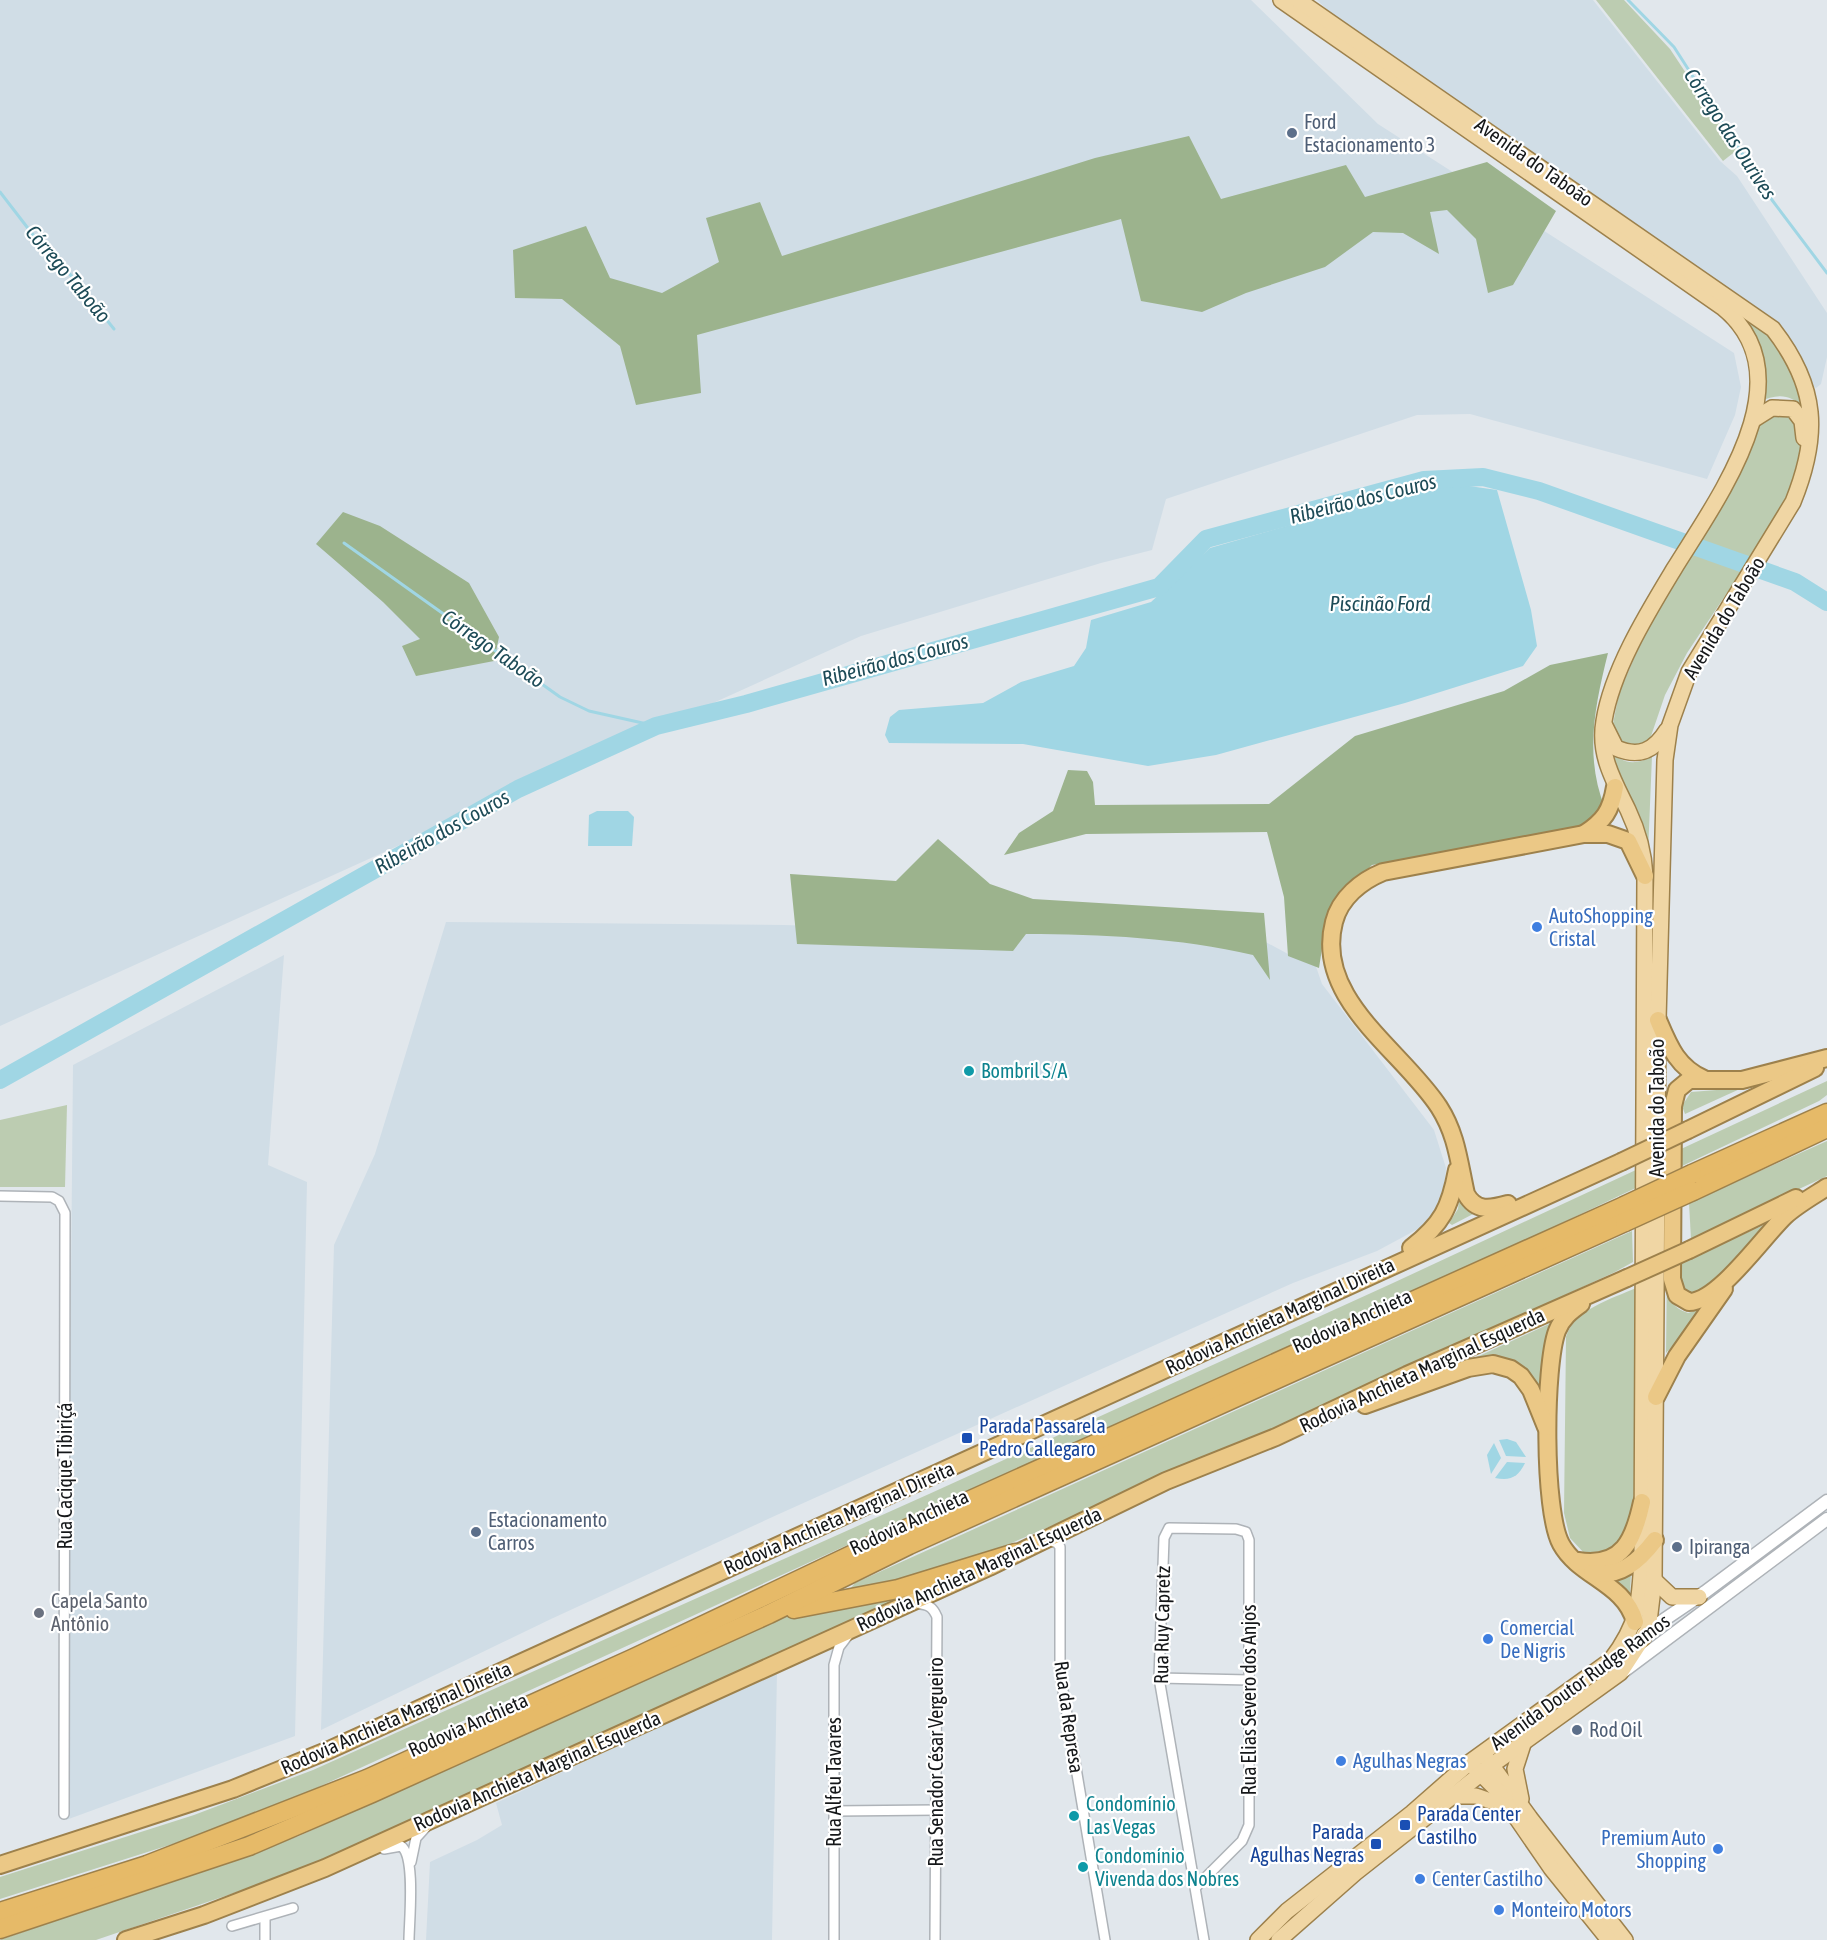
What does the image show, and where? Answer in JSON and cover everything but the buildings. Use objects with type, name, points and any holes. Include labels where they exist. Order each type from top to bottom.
[{"type":"highway","points":[[1584,834],[1610,812],[1615,787]]},
{"type":"highway","points":[[1577,1181],[1507,1205],[1482,1208],[1474,1205],[1466,1194],[1452,1129],[1437,1104],[1343,993],[1330,956],[1331,933],[1335,916],[1345,899],[1360,885],[1383,872],[1584,834],[1608,834],[1628,841],[1645,876]]},
{"type":"highway","points":[[1658,1020],[1676,1059],[1688,1070],[1704,1079]]},
{"type":"highway","points":[[1735,1272],[1698,1301],[1684,1300],[1673,1288],[1674,1099],[1679,1087],[1685,1082],[1704,1079],[1742,1080],[1827,1060]]},
{"type":"highway","name":"Rodovia Anchieta Marginal Direita","points":[[0,1865],[233,1789],[329,1750],[1388,1266],[1621,1162],[1827,1060]]},
{"type":"highway","points":[[1758,1143],[1827,1101]]},
{"type":"highway","name":"Rodovia Anchieta","points":[[1692,1182],[1758,1143],[1827,1113]]},
{"type":"highway","name":"Rodovia Anchieta","points":[[0,1929],[249,1846],[383,1788],[769,1614],[909,1545],[1692,1182],[1827,1128]]},
{"type":"highway","points":[[1388,1266],[1432,1232],[1441,1220],[1453,1191],[1459,1157]]},
{"type":"highway","points":[[1656,1397],[1677,1356],[1735,1272],[1787,1214],[1827,1185]]},
{"type":"highway","name":"Rodovia Anchieta Marginal Esquerda","points":[[126,1940],[204,1915],[325,1868],[852,1630],[1166,1481],[1276,1437],[1407,1375],[1689,1250],[1827,1185]]},
{"type":"highway","name":"Rodovia Anchieta","points":[[0,1912],[147,1865],[367,1779],[634,1659],[904,1530],[1624,1214]]},
{"type":"highway","points":[[1601,1289],[1568,1314],[1557,1330],[1551,1361],[1548,1434],[1554,1527],[1562,1546],[1625,1600],[1642,1626]]},
{"type":"highway","points":[[1276,1437],[1468,1368],[1487,1364],[1503,1366],[1521,1376],[1531,1390],[1548,1434]]},
{"type":"highway","points":[[1578,1561],[1608,1559],[1623,1550],[1635,1529],[1642,1502]]},
{"type":"highway","points":[[1592,1573],[1616,1572],[1642,1557],[1655,1540]]},
{"type":"highway","points":[[769,1614],[897,1589],[1015,1552]]},
{"type":"main road","name":"Avenida do Taboão","points":[[1281,0],[1737,319],[1747,332],[1757,367],[1753,420],[1746,442],[1706,521],[1675,568],[1637,634],[1617,678],[1604,720],[1602,747],[1615,787],[1636,830],[1644,860],[1645,876],[1642,1626],[1627,1639],[1611,1659]]},
{"type":"main road","name":"Avenida do Taboão","points":[[1298,0],[1756,315],[1773,329],[1789,350],[1803,378],[1802,421],[1807,462],[1793,502],[1767,548],[1689,672],[1670,725],[1662,797],[1654,1580],[1642,1626],[1620,1673]]},
{"type":"main road","points":[[1753,420],[1766,410],[1779,407],[1804,410]]},
{"type":"main road","points":[[1604,720],[1608,736],[1616,748],[1637,754],[1655,746],[1670,725]]},
{"type":"main road","points":[[1654,1580],[1672,1597],[1702,1595]]},
{"type":"main road","name":"Avenida Doutor Rudge Ramos","points":[[1258,1940],[1287,1911],[1412,1813],[1482,1763],[1611,1659]]},
{"type":"main road","name":"Avenida Doutor Rudge Ramos","points":[[1279,1940],[1355,1873],[1454,1796],[1482,1763],[1524,1740],[1620,1673]]},
{"type":"main road","points":[[1524,1740],[1517,1759],[1515,1777],[1519,1794],[1530,1818]]},
{"type":"main road","points":[[1482,1763],[1551,1868],[1609,1940]]},
{"type":"main road","points":[[1482,1763],[1530,1818],[1625,1940]]},
{"type":"main road","points":[[1454,1796],[1476,1796],[1510,1808]]},
{"type":"street","name":"Rua Cacique Tibiriçá","points":[[0,1196],[52,1197],[59,1201],[65,1213],[64,1814]]},
{"type":"street","name":"Avenida Doutor Rudge Ramos","points":[[1642,1626],[1702,1595],[1827,1501]]},
{"type":"street","name":"Avenida Doutor Rudge Ramos","points":[[1620,1673],[1827,1519]]},
{"type":"street","name":"Rua Elias Severo dos Anjos","points":[[1173,1528],[1242,1530],[1248,1535],[1249,1540],[1247,1832],[1242,1841],[1196,1888]]},
{"type":"street","name":"Rua Ruy Capretz","points":[[1173,1528],[1166,1530],[1164,1538],[1159,1678],[1204,1940]]},
{"type":"street","name":"Rua da Represa","points":[[1044,1539],[1057,1543],[1060,1547],[1060,1673],[1105,1940]]},
{"type":"street","points":[[1702,1595],[1714,1603]]},
{"type":"street","name":"Rua Senador César Vergueiro","points":[[910,1602],[928,1605],[934,1609],[937,1617],[935,1940]]},
{"type":"street","name":"Rua Alfeu Tavares","points":[[834,1940],[834,1665],[839,1647],[852,1630]]},
{"type":"street","points":[[1159,1678],[1249,1680]]},
{"type":"street","points":[[409,1940],[410,1870],[418,1834],[451,1810]]},
{"type":"street","points":[[834,1811],[937,1810]]},
{"type":"street","points":[[325,1868],[394,1845],[405,1848],[410,1870]]},
{"type":"street","points":[[232,1926],[293,1908]]},
{"type":"street","points":[[265,1918],[265,1940]]},
{"type":"shaded area","points":[[0,0],[1251,0],[1378,124],[1734,353],[1741,387],[1735,415],[1707,479],[1470,414],[1417,415],[1166,499],[1152,550],[1101,563],[861,636],[0,1026]]},
{"type":"shaded area","points":[[1317,0],[1593,0],[1720,161],[1737,176],[1827,313],[1827,357],[1821,384],[1816,388],[1813,386],[1786,336],[1770,317],[1356,37]]},
{"type":"shaded area","points":[[446,922],[784,925],[1262,940],[1288,954],[1312,955],[1322,984],[1434,1130],[1446,1168],[1443,1202],[1429,1223],[1377,1251],[1293,1283],[779,1514],[551,1619],[321,1730],[334,1245],[375,1154]]},
{"type":"shaded area","points":[[284,955],[268,1165],[307,1182],[295,1736],[66,1820],[73,1065]]},
{"type":"shaded area","points":[[777,1672],[772,1940],[426,1940],[430,1862],[477,1840],[502,1825],[496,1803]]},
{"type":"green space","points":[[1596,0],[1624,0],[1670,49],[1737,150],[1723,161]]},
{"type":"green space","points":[[1189,136],[1221,199],[1346,165],[1365,197],[1487,162],[1556,211],[1513,285],[1488,293],[1476,239],[1447,210],[1430,212],[1439,254],[1403,233],[1373,232],[1325,267],[1246,293],[1202,312],[1141,301],[1121,219],[697,335],[701,393],[636,405],[620,346],[562,299],[515,298],[513,250],[586,226],[610,278],[662,293],[719,262],[706,218],[760,202],[782,256],[1095,158]]},
{"type":"green space","points":[[1739,309],[1762,326],[1793,366],[1803,408],[1788,397],[1782,396],[1771,397],[1759,402],[1753,334]]},
{"type":"green space","points":[[1768,415],[1792,415],[1801,437],[1803,456],[1782,510],[1687,653],[1665,695],[1650,739],[1645,745],[1622,745],[1612,729],[1619,693],[1646,631],[1726,499],[1744,466],[1759,427]]},
{"type":"green space","points":[[343,512],[380,526],[469,583],[499,637],[494,661],[416,676],[402,646],[420,639],[383,602],[316,544]]},
{"type":"green space","points":[[1608,653],[1596,711],[1593,750],[1599,789],[1605,808],[1586,826],[1372,865],[1340,895],[1327,916],[1319,968],[1288,956],[1284,897],[1267,832],[1086,834],[1004,855],[1019,833],[1053,811],[1068,770],[1087,771],[1093,782],[1095,805],[1269,804],[1355,736],[1504,691],[1550,665]]},
{"type":"green space","points":[[1607,747],[1617,757],[1628,762],[1652,756],[1648,853]]},
{"type":"green space","points":[[938,839],[990,884],[1033,899],[1264,913],[1270,980],[1253,955],[1140,938],[1026,934],[1013,951],[797,944],[790,874],[896,881]]},
{"type":"green space","points":[[1827,1081],[1827,1095],[1819,1101],[1450,1276],[924,1510],[288,1801],[204,1834],[0,1899],[0,1877],[194,1815],[313,1770],[1393,1283]]},
{"type":"green space","points":[[1742,1088],[1685,1114],[1682,1106],[1691,1092]]},
{"type":"green space","points":[[67,1105],[65,1187],[0,1187],[0,1120]]},
{"type":"green space","points":[[1827,1141],[1827,1176],[1691,1239],[1689,1203]]},
{"type":"green space","points":[[1460,1192],[1475,1213],[1452,1225],[1449,1223],[1458,1209]]},
{"type":"green space","points":[[1777,1219],[1695,1296],[1680,1290],[1679,1265],[1684,1261]]},
{"type":"green space","points":[[1632,1231],[1633,1262],[1615,1272],[1243,1444],[988,1553],[918,1577],[849,1590],[855,1583]]},
{"type":"green space","points":[[1667,1269],[1670,1296],[1676,1306],[1688,1313],[1709,1306],[1666,1353]]},
{"type":"green space","points":[[1636,1288],[1634,1510],[1628,1530],[1620,1544],[1607,1552],[1585,1554],[1570,1538],[1564,1513],[1566,1337],[1570,1327],[1585,1312]]},
{"type":"green space","points":[[1560,1319],[1544,1402],[1526,1374],[1457,1366]]},
{"type":"green space","points":[[1631,1572],[1630,1595],[1607,1578]]},
{"type":"green space","points":[[938,1582],[290,1874],[96,1940],[0,1940],[299,1836],[780,1618]]},
{"type":"water","name":"Piscinão Ford","points":[[1462,485],[1497,490],[1531,610],[1537,646],[1523,666],[1405,703],[1216,755],[1148,766],[1023,744],[889,743],[885,735],[890,717],[899,710],[983,703],[1021,682],[1074,666],[1086,648],[1091,620],[1151,602],[1210,548],[1416,489]]},
{"type":"water","points":[[597,811],[628,811],[634,817],[632,846],[588,846],[589,815]]},
{"type":"water","points":[[1507,1439],[1516,1442],[1526,1457],[1506,1456],[1499,1440]]},
{"type":"water","points":[[1494,1443],[1501,1458],[1491,1474],[1487,1455]]},
{"type":"water","points":[[1507,1462],[1525,1463],[1520,1472],[1513,1477],[1495,1478]]},
{"type":"waterway","name":"Córrego das Ourives","points":[[1628,0],[1674,47],[1772,200],[1827,273]]},
{"type":"waterway","name":"Córrego Taboão","points":[[0,192],[47,253],[69,273],[114,329]]},
{"type":"waterway","name":"Ribeirão dos Couros","points":[[0,1080],[518,789],[656,726],[746,704],[1159,587],[1206,539],[1424,480],[1483,477],[1539,491],[1795,582],[1827,602]]},
{"type":"waterway","name":"Córrego Taboão","points":[[344,543],[560,697],[589,711],[656,726]]},
{"type":"place","name":"Ford Estacionamento 3","points":[[1292,133]]},
{"type":"place","name":"AutoShopping Cristal","points":[[1537,927]]},
{"type":"place","name":"Bombril S/A","points":[[969,1071]]},
{"type":"place","name":"Parada Passarela Pedro Callegaro","points":[[967,1438]]},
{"type":"place","name":"Estacionamento Carros","points":[[476,1532]]},
{"type":"place","name":"Ipiranga","points":[[1677,1547]]},
{"type":"place","name":"Capela Santo Antônio","points":[[39,1613]]},
{"type":"place","name":"Comercial De Nigris","points":[[1488,1639]]},
{"type":"place","name":"Rod Oil","points":[[1577,1730]]},
{"type":"place","name":"Agulhas Negras","points":[[1341,1761]]},
{"type":"place","name":"Condomínio Las Vegas","points":[[1074,1816]]},
{"type":"place","name":"Parada Center Castilho","points":[[1405,1825]]},
{"type":"place","name":"Parada Agulhas Negras","points":[[1376,1844]]},
{"type":"place","name":"Premium Auto Shopping","points":[[1718,1849]]},
{"type":"place","name":"Condomínio Vivenda dos Nobres","points":[[1083,1867]]},
{"type":"place","name":"Center Castilho","points":[[1420,1879]]},
{"type":"place","name":"Monteiro Motors","points":[[1499,1910]]}]
